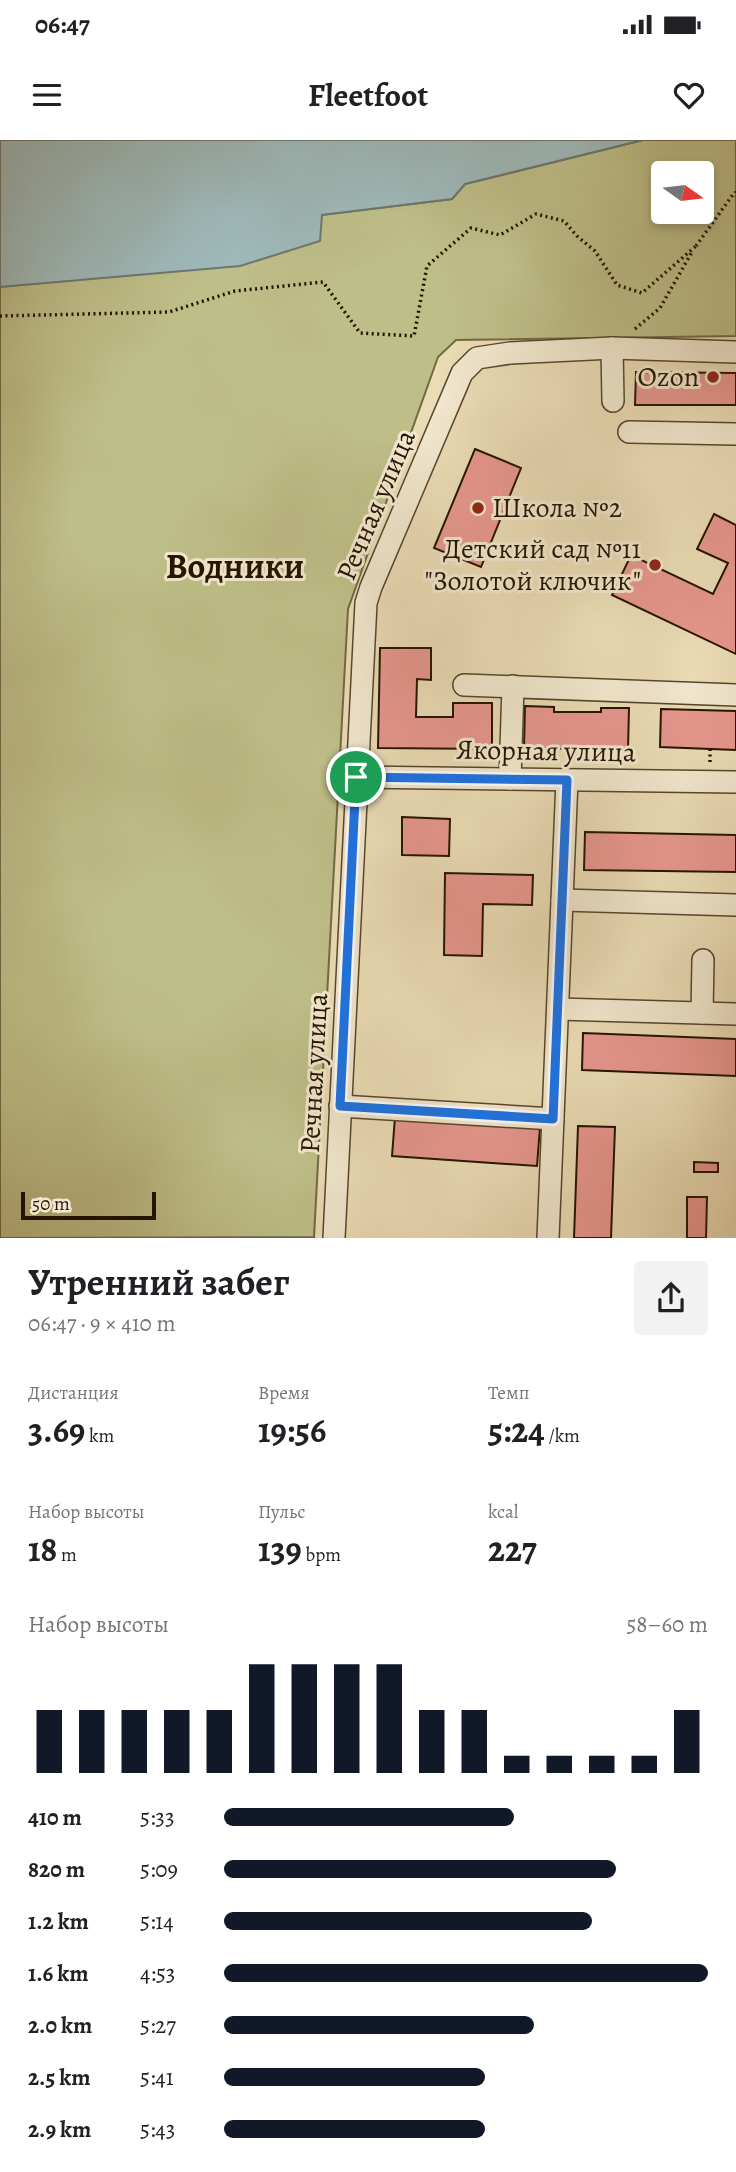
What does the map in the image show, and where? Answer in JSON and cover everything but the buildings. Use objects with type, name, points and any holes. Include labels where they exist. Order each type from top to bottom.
[{"type":"street","name":"Речная улица","points":[[334,1237],[366,603],[370,587],[462,373],[477,358],[510,353],[612,348],[736,352]]},
{"type":"street","points":[[612,348],[613,401]]},
{"type":"street","points":[[629,432],[736,434]]},
{"type":"street","points":[[464,685],[736,695]]},
{"type":"street","points":[[510,779],[513,686]]},
{"type":"street","name":"Якорная улица","points":[[356,777],[736,782]]},
{"type":"street","points":[[548,1237],[567,780]]},
{"type":"street","points":[[562,900],[736,905]]},
{"type":"street","points":[[702,1013],[703,960]]},
{"type":"street","points":[[558,1009],[736,1014]]},
{"type":"street","points":[[340,1106],[553,1119]]},
{"type":"path","points":[[612,348],[660,308],[696,246],[735,193]]},
{"type":"path","points":[[0,316],[169,312],[236,291],[323,282],[360,332],[414,336],[427,266],[471,228],[500,235],[536,214],[564,221],[595,251],[617,285],[642,293],[696,246]]},
{"type":"green space","points":[[643,140],[736,140],[736,336],[456,340],[438,357],[348,609],[314,1237],[0,1238],[0,285],[321,215],[452,199],[465,184]]},
{"type":"water","points":[[0,140],[643,140],[465,184],[452,199],[322,215],[320,241],[240,266],[0,287]]},
{"type":"place","name":"Ozon","points":[[713,377]]},
{"type":"place","name":"Школа №2","points":[[478,508]]},
{"type":"place","name":"Детский сад №11 \"Золотой ключик\"","points":[[655,565]]},
{"type":"district","name":"Водники","points":[[235,566]]},
{"type":"route","points":[[356,777],[567,780],[553,1119],[340,1106],[356,777]]}]
